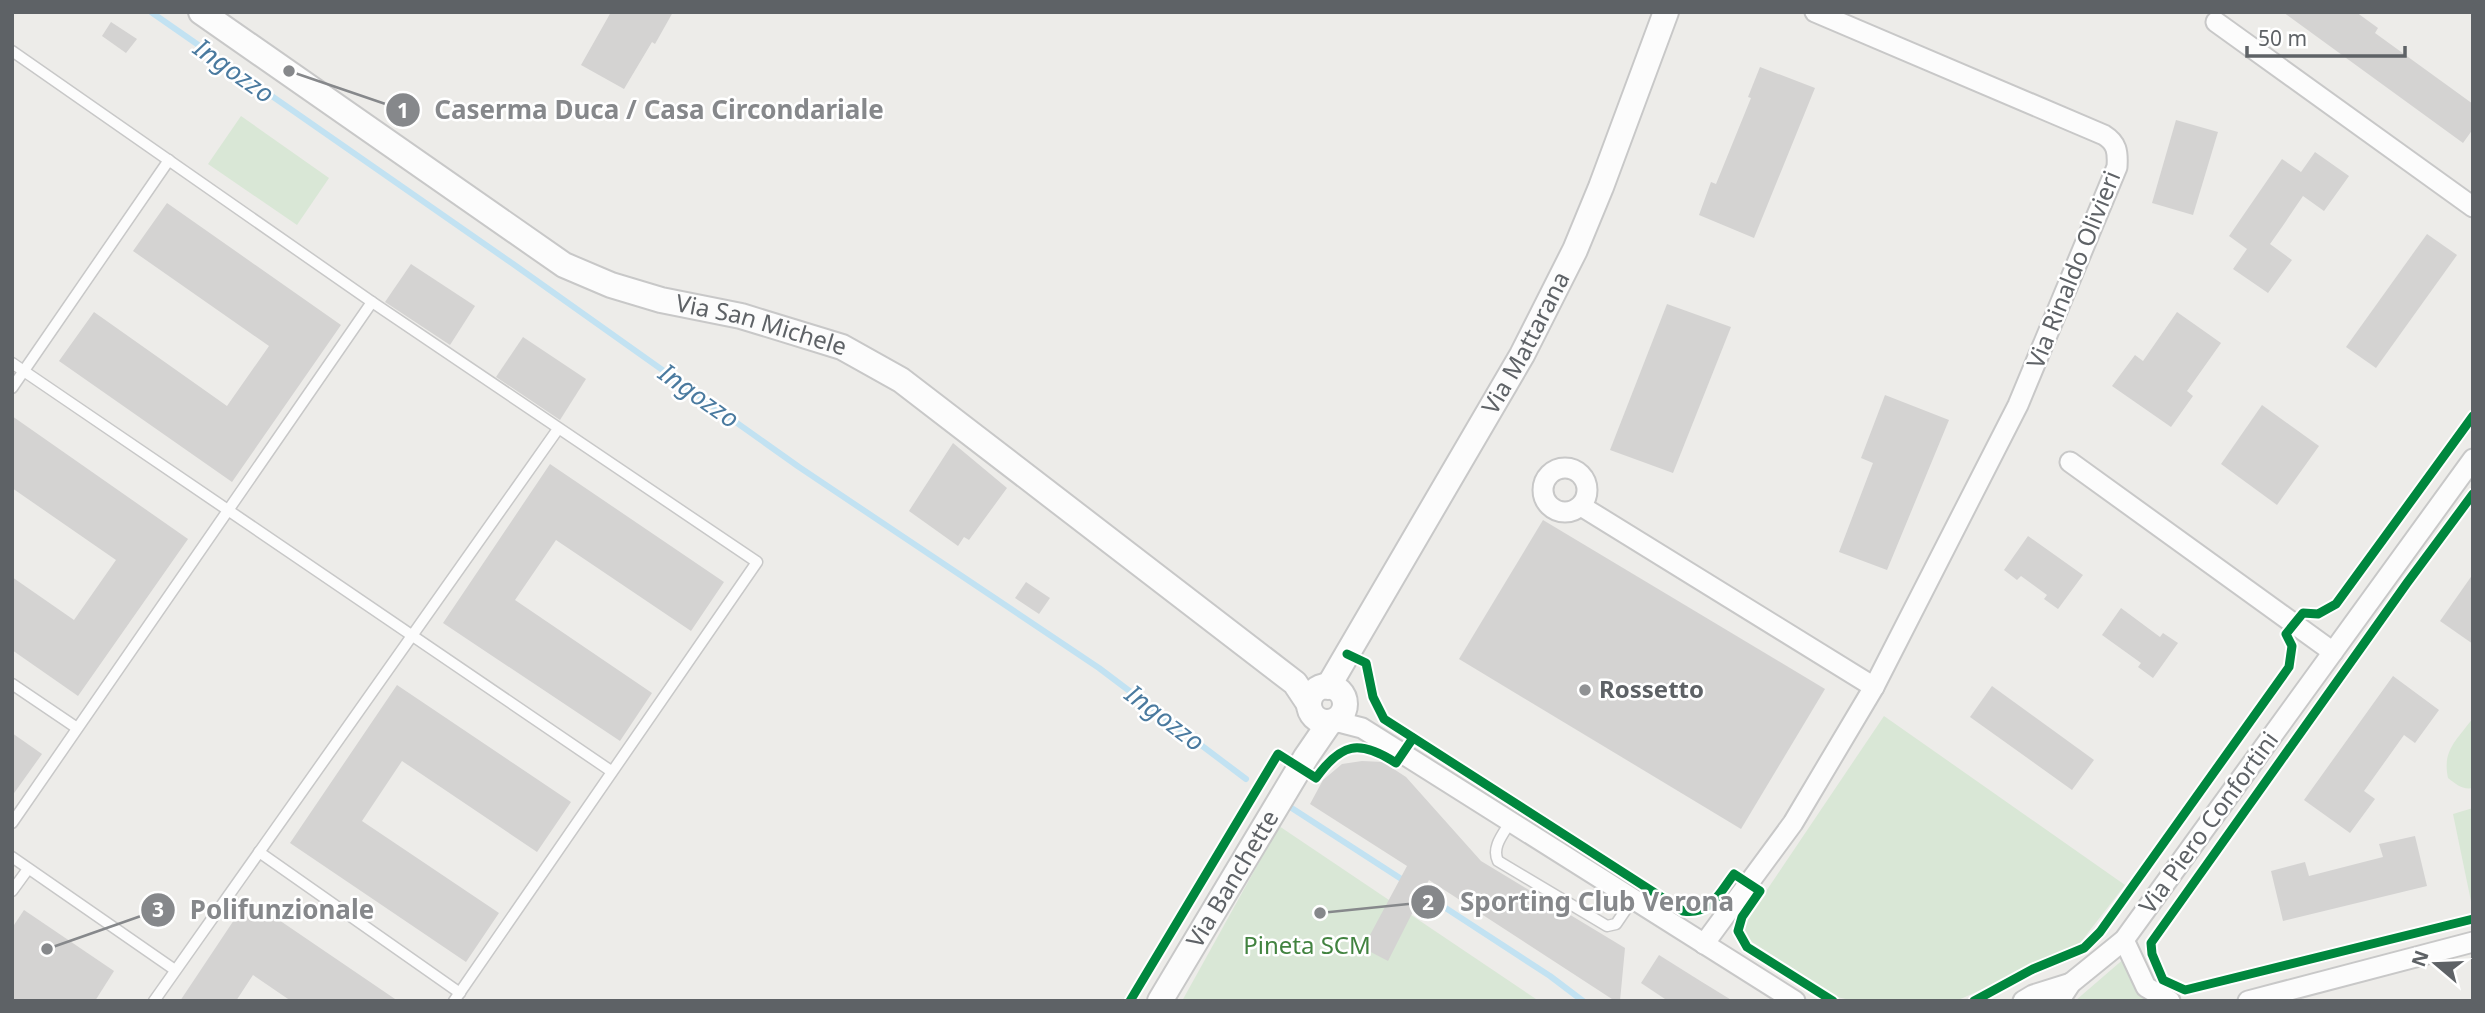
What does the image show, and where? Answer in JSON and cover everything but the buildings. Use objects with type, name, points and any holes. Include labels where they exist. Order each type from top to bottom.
[{"type":"street","name":"Via San Michele","points":[[201,12],[564,265],[611,285],[661,300],[741,316],[842,347],[901,380],[1324,702]]},
{"type":"street","name":"Via Mattarana","points":[[1324,702],[1347,654],[1522,355],[1569,261],[1601,187],[1666,12]]},
{"type":"street","name":"Via Rinaldo Olivieri","points":[[1704,944],[1793,823],[1874,687],[2018,405],[2117,167],[2118,151],[2112,140],[2104,135],[1815,12]]},
{"type":"street","points":[[2217,22],[2473,207]]},
{"type":"street","name":"Via Piero Confortini","points":[[2059,1001],[2071,983],[2124,940],[2473,459]]},
{"type":"street","points":[[2070,462],[2333,652]]},
{"type":"street","points":[[1581,506],[1874,687]]},
{"type":"street","points":[[1324,702],[1795,1001]]},
{"type":"street","name":"Via Banchette","points":[[1160,1001],[1306,757],[1324,702]]},
{"type":"street","points":[[2124,940],[2146,987],[2170,1001]]},
{"type":"street","points":[[2248,1001],[2473,942]]},
{"type":"street","name":"Via Piero Confortini","points":[[2023,1001],[2033,995],[2071,983]]},
{"type":"lane","points":[[12,51],[372,302],[757,562],[457,997],[259,852]]},
{"type":"lane","points":[[12,388],[169,160]]},
{"type":"lane","points":[[12,823],[372,302]]},
{"type":"lane","points":[[12,363],[611,771]]},
{"type":"lane","points":[[154,1001],[558,429]]},
{"type":"lane","points":[[12,684],[76,728]]},
{"type":"lane","points":[[1511,821],[1496,848],[1495,855],[1498,860],[1607,926],[1616,924],[1633,899]]},
{"type":"lane","points":[[12,858],[175,970]]},
{"type":"lane","points":[[12,891],[28,869]]},
{"type":"green space","points":[[241,116],[329,178],[297,225],[208,164]]},
{"type":"green space","points":[[1884,716],[2125,885],[2077,947],[1956,1001],[1854,1001],[1837,997],[1749,940],[1742,927]]},
{"type":"green space","points":[[2473,718],[2473,788],[2466,788],[2448,778],[2447,760],[2452,746]]},
{"type":"green space","points":[[2473,808],[2473,911],[2453,814]]},
{"type":"green space","name":"Pineta SCM","points":[[1279,826],[1539,1001],[1182,1001]]},
{"type":"green space","points":[[2126,957],[2127,972],[2148,1001],[2075,1001]]},
{"type":"waterway","name":"Ingozzo","points":[[151,12],[799,467],[1099,668],[1246,779]]},
{"type":"waterway","name":"Ingozzo","points":[[1287,805],[1406,882]]},
{"type":"waterway","name":"Ingozzo","points":[[1418,890],[1550,976],[1583,1001]]},
{"type":"cycle path","points":[[1974,1001],[2033,969],[2084,948],[2100,932],[2289,667],[2292,646],[2286,634],[2303,613],[2318,614],[2336,604],[2473,416]]},
{"type":"cycle path","points":[[2473,494],[2151,943],[2152,954],[2163,980],[2185,990],[2473,919]]},
{"type":"cycle path","points":[[1347,654],[1366,663],[1373,697],[1384,719],[1683,911],[1707,907],[1734,874],[1760,891],[1742,917],[1738,931],[1747,947],[1833,1001]]},
{"type":"cycle path","points":[[1130,1001],[1278,754],[1316,778],[1334,758],[1352,748],[1371,750],[1396,763],[1413,738]]},
{"type":"place","name":"Caserma Duca / Casa Circondariale","points":[[289,71]]},
{"type":"place","name":"Rossetto","points":[[1585,690]]},
{"type":"place","name":"Sporting Club Verona","points":[[1320,913]]},
{"type":"place","name":"Polifunzionale","points":[[47,949]]}]
